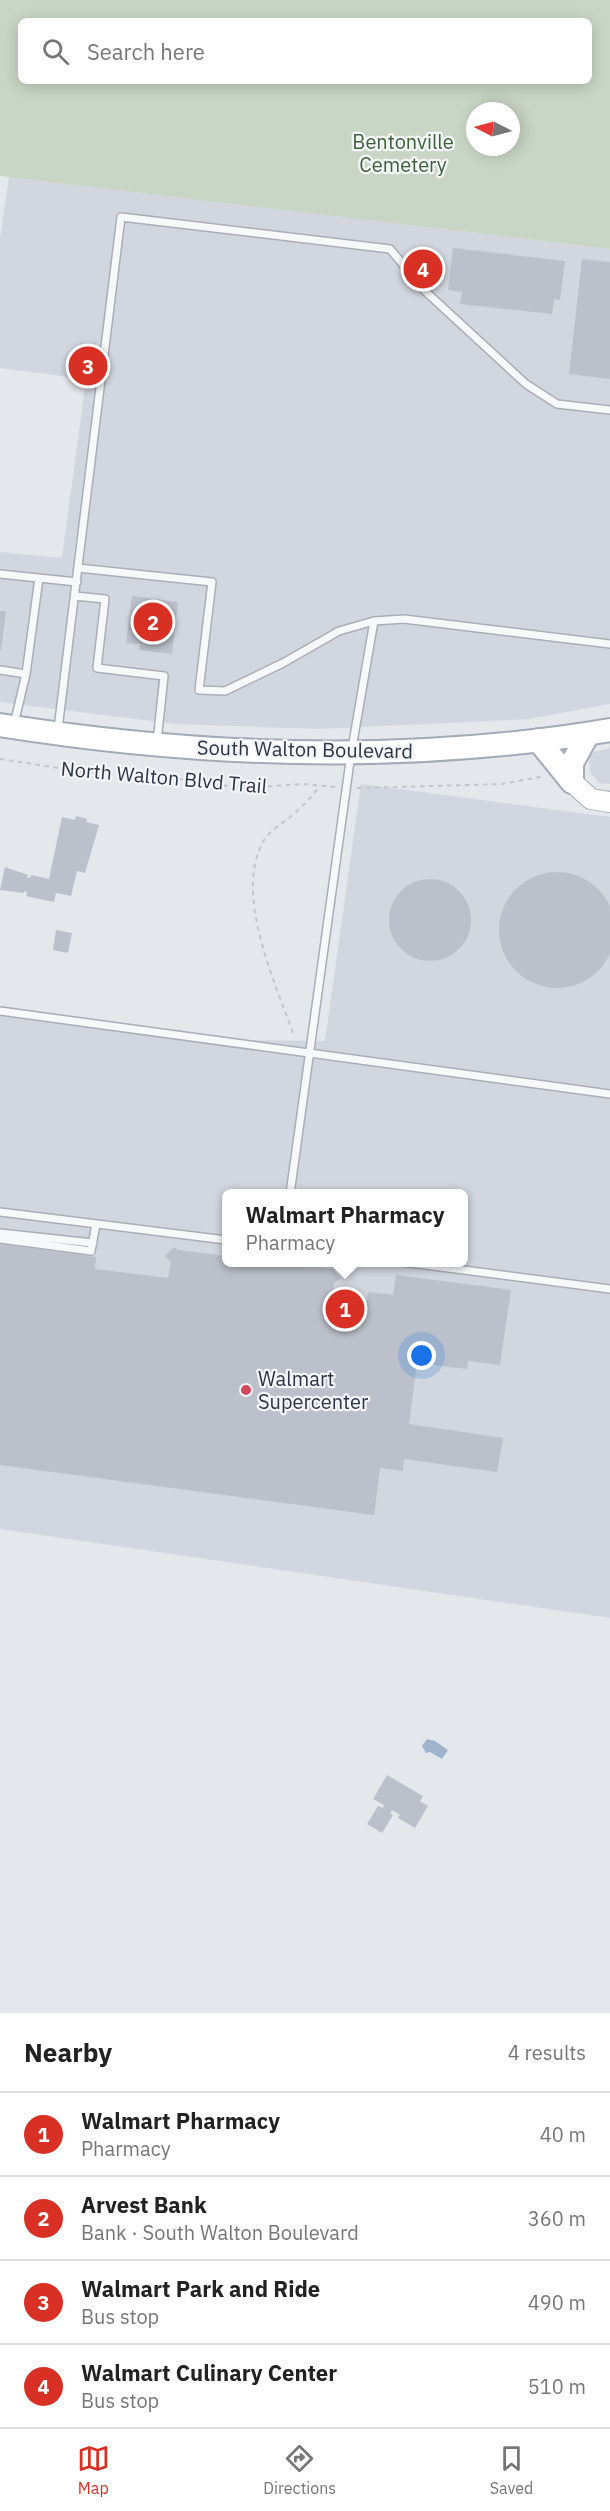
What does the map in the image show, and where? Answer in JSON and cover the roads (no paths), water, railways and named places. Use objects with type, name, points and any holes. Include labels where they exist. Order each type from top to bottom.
[{"type":"main road","name":"South Walton Boulevard","points":[[7,726],[58,734],[198,749],[351,754],[473,747],[610,730]]},
{"type":"main road","points":[[572,782],[572,763],[588,734]]},
{"type":"main road","points":[[538,740],[572,782],[591,799],[610,802]]},
{"type":"lane","points":[[58,734],[121,218],[390,249],[433,299],[526,384],[556,404],[610,410]]},
{"type":"lane","points":[[78,568],[212,582],[199,690],[225,691],[283,663],[339,631],[374,621],[404,619],[610,644]]},
{"type":"lane","points":[[0,574],[77,582]]},
{"type":"lane","points":[[7,726],[26,674],[39,578]]},
{"type":"lane","points":[[75,596],[105,599],[96,668],[164,676],[157,744]]},
{"type":"lane","points":[[291,1189],[351,754],[374,621]]},
{"type":"lane","points":[[0,670],[26,674]]},
{"type":"lane","points":[[0,1011],[610,1094]]},
{"type":"lane","points":[[0,1212],[222,1240]]},
{"type":"lane","points":[[0,1239],[91,1251],[96,1224]]},
{"type":"lane","points":[[0,1233],[93,1243]]},
{"type":"lane","points":[[434,1267],[610,1289]]},
{"type":"water","points":[[427,1739],[435,1741],[448,1750],[442,1759],[430,1752],[426,1753],[422,1746]]},
{"type":"place","name":"Walmart Culinary Center","points":[[423,269]]},
{"type":"place","name":"Walmart Park and Ride","points":[[88,366]]},
{"type":"place","name":"Arvest Bank","points":[[153,622]]},
{"type":"place","name":"Walmart Pharmacy","points":[[345,1309]]},
{"type":"place","name":"Walmart Supercenter","points":[[246,1390]]},
{"type":"park label","name":"Bentonville Cemetery","points":[[403,152]]}]
